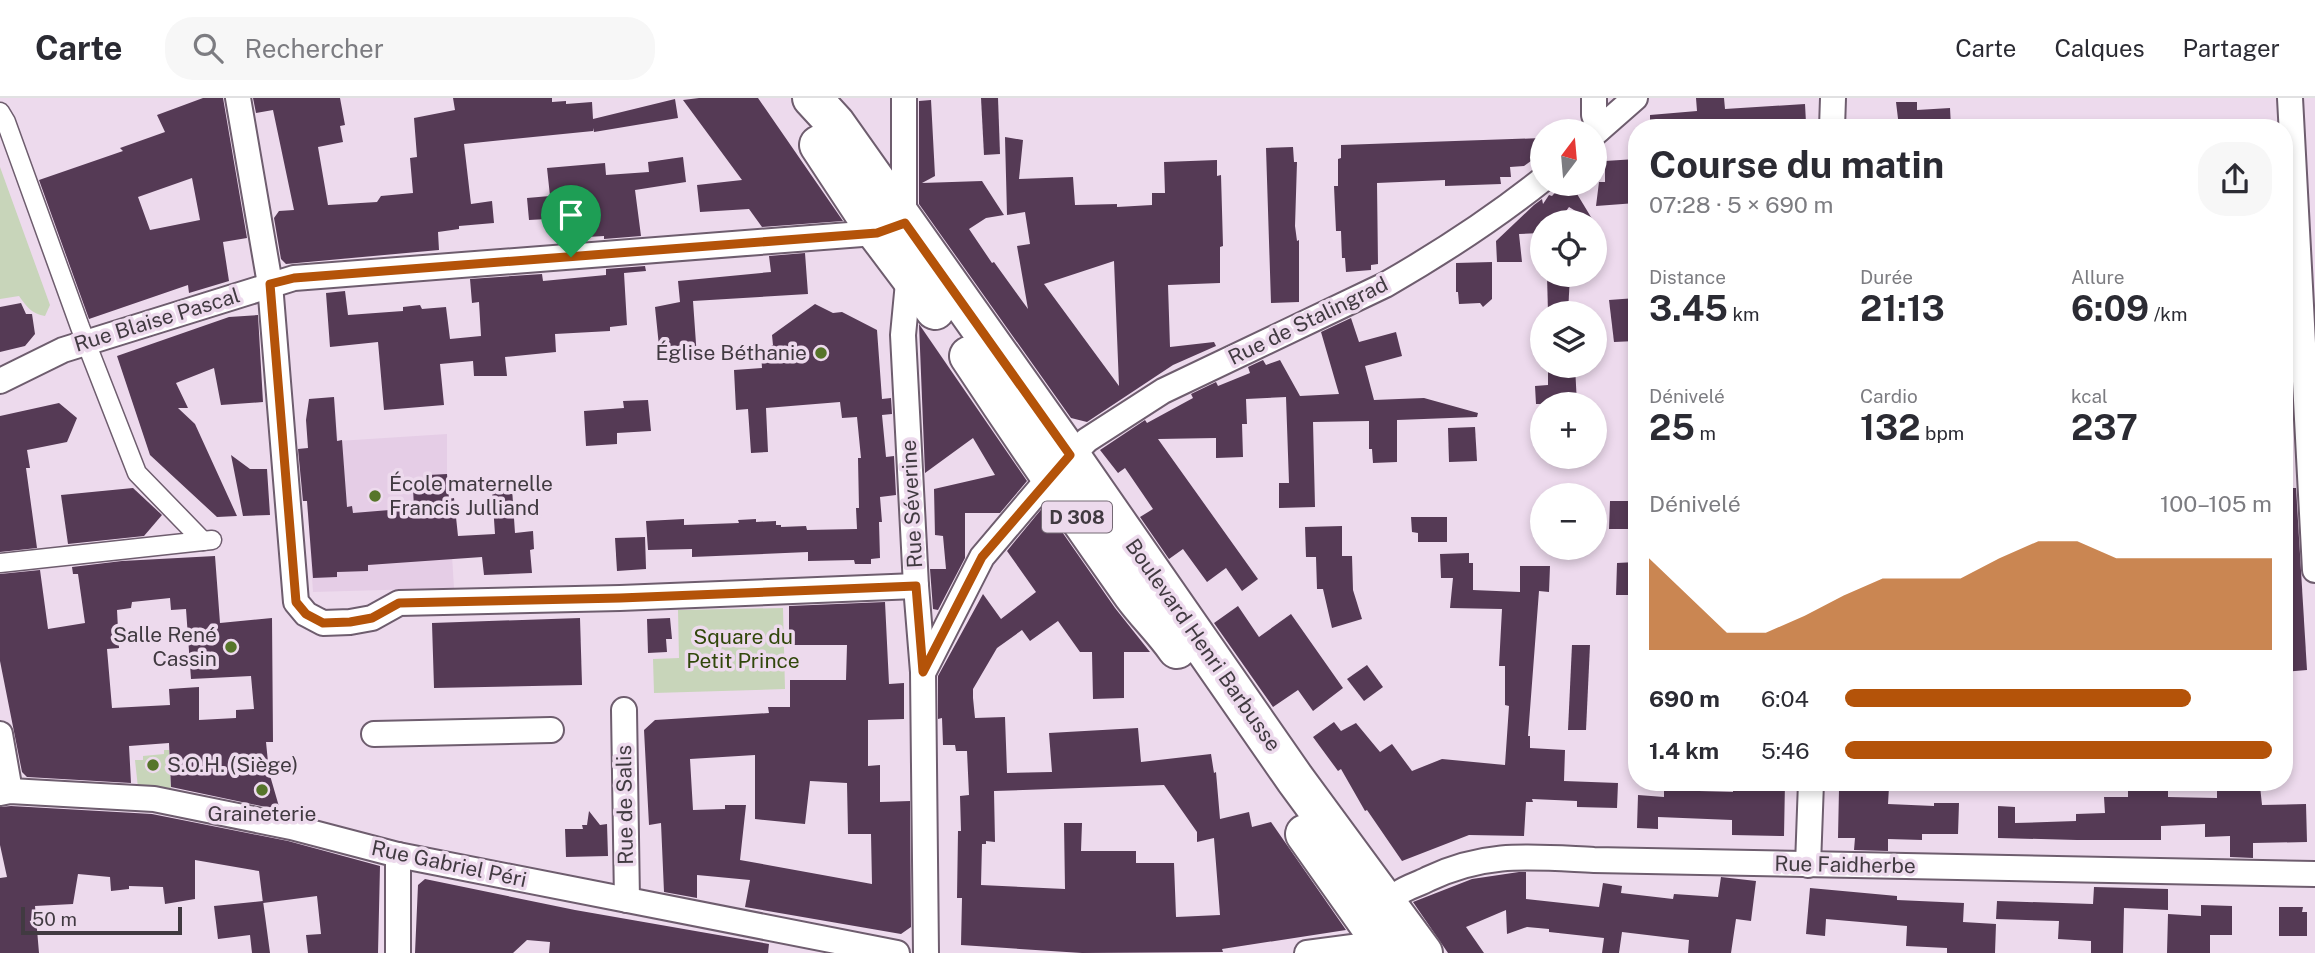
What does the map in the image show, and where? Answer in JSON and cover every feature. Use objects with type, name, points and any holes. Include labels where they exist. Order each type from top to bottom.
[{"type":"main road","name":"Boulevard Henri Barbusse","points":[[791,98],[891,228],[1060,466],[1137,600],[1163,629],[1383,929],[1423,953]]},
{"type":"main road","name":"Boulevard Henri Barbusse","points":[[812,98],[835,123],[891,228],[909,276],[1060,466]]},
{"type":"street","points":[[239,98],[270,284],[296,602],[315,618],[350,622],[372,618],[399,603],[620,598],[916,586]]},
{"type":"street","points":[[891,228],[904,98]]},
{"type":"street","points":[[1594,98],[1595,119]]},
{"type":"street","points":[[1607,123],[1635,98]]},
{"type":"street","points":[[1832,119],[1833,98]]},
{"type":"street","points":[[2290,98],[2291,119]]},
{"type":"street","points":[[0,563],[209,541],[138,473],[3,117]]},
{"type":"street","points":[[2293,155],[2315,570]]},
{"type":"street","name":"Rue de Stalingrad","points":[[923,672],[982,557],[1060,466],[1087,440],[1163,391],[1395,279],[1530,189]]},
{"type":"street","name":"Rue Blaise Pascal","points":[[0,381],[63,350],[294,278],[891,228]]},
{"type":"street","name":"Rue Séverine","points":[[909,276],[903,335],[923,672],[926,953]]},
{"type":"street","name":"Rue de Salis","points":[[624,710],[627,900]]},
{"type":"street","points":[[374,734],[551,730]]},
{"type":"street","points":[[0,734],[5,792]]},
{"type":"street","points":[[1808,865],[1811,791]]},
{"type":"street","name":"Rue Gabriel Péri","points":[[5,792],[155,799],[311,832],[398,855],[897,953]]},
{"type":"street","points":[[398,855],[398,953]]},
{"type":"street","name":"Rue Faidherbe","points":[[1307,953],[1360,946],[1383,929],[1400,893],[1455,867],[1477,861],[1520,856],[1808,865],[2315,874]]},
{"type":"shaded area","name":"École maternelle Francis Julliand","points":[[334,397],[338,441],[447,434],[454,588],[313,592],[307,501],[302,501],[301,488],[306,487],[305,481],[301,482],[299,469],[304,468],[304,462],[299,462],[298,449],[308,448],[309,399]]},
{"type":"green space","points":[[0,167],[50,305],[45,316],[30,309],[19,296],[0,299]]},
{"type":"green space","name":"Square du Petit Prince","points":[[783,608],[785,689],[654,693],[653,659],[679,658],[678,610]]},
{"type":"green space","name":"S.O.H. (Siège)","points":[[164,750],[169,750],[171,790],[138,788],[135,760],[143,760],[143,756],[164,754]]},
{"type":"building","points":[[203,98],[223,98],[247,238],[223,242],[229,281],[189,293],[188,285],[89,319],[39,180],[123,151],[120,148],[165,132],[157,115]],"holes":[[[192,178],[200,220],[150,230],[138,197]]]},
{"type":"building","points":[[253,98],[340,98],[345,125],[340,126],[343,142],[318,147],[328,205],[377,202],[381,196],[413,193],[410,158],[417,157],[414,118],[455,110],[453,98],[552,98],[552,102],[566,101],[566,104],[592,102],[593,119],[675,99],[678,118],[594,132],[593,128],[593,131],[464,144],[471,204],[492,201],[494,223],[459,226],[459,229],[438,232],[439,250],[286,264],[281,259],[274,218],[279,211],[294,210],[273,110],[256,113]]},
{"type":"building","points":[[758,98],[843,221],[762,227],[749,209],[700,212],[697,185],[742,180],[683,100]]},
{"type":"building","points":[[981,98],[998,98],[1000,154],[984,155]]},
{"type":"building","points":[[1696,98],[1724,98],[1725,109],[1805,104],[1806,119],[1650,119],[1650,115],[1697,111]]},
{"type":"building","points":[[931,100],[935,176],[922,183],[982,181],[1004,215],[986,218],[969,229],[1028,309],[1017,246],[1030,244],[1025,212],[1007,215],[1005,137],[1023,140],[1019,179],[1073,177],[1075,205],[1152,205],[1152,193],[1165,193],[1164,162],[1217,160],[1217,176],[1221,175],[1223,246],[1220,247],[1220,283],[1168,285],[1170,347],[1214,342],[1216,346],[1173,365],[1087,422],[1071,418],[919,204],[919,101]],"holes":[[[1114,261],[1119,386],[1044,284]]]},
{"type":"building","points":[[1896,102],[1917,102],[1917,110],[1950,108],[1951,119],[1898,119]]},
{"type":"building","points":[[1530,138],[1530,162],[1524,166],[1510,167],[1511,177],[1500,177],[1501,184],[1445,186],[1445,180],[1377,183],[1378,264],[1371,265],[1371,270],[1346,272],[1345,258],[1342,258],[1341,231],[1336,231],[1334,186],[1338,186],[1341,145]]},
{"type":"building","points":[[1293,147],[1294,162],[1297,162],[1295,226],[1297,241],[1299,240],[1299,302],[1271,303],[1266,148]]},
{"type":"building","points":[[683,157],[686,182],[635,190],[641,236],[604,239],[604,236],[587,237],[585,217],[529,220],[527,198],[550,196],[547,168],[605,163],[606,175],[649,172],[648,162]]},
{"type":"building","points":[[1628,160],[1628,204],[1596,206],[1597,196],[1607,196],[1607,161]]},
{"type":"building","points":[[1548,196],[1578,196],[1587,210],[1574,210],[1569,207],[1567,210],[1530,210],[1530,234],[1519,234],[1522,262],[1497,262],[1496,241],[1542,199],[1543,204]]},
{"type":"building","points":[[805,253],[808,294],[693,301],[697,358],[676,360],[675,355],[660,356],[655,307],[680,302],[678,281],[771,272],[769,256]]},
{"type":"building","points":[[1492,262],[1492,299],[1483,307],[1480,303],[1459,304],[1456,292],[1456,263]]},
{"type":"building","points":[[645,266],[646,271],[624,273],[627,325],[610,327],[610,331],[555,334],[556,352],[505,357],[507,376],[474,376],[473,361],[440,364],[444,405],[384,410],[378,342],[330,347],[326,293],[345,291],[348,315],[403,311],[403,307],[420,305],[422,309],[446,307],[450,339],[481,336],[479,302],[472,303],[470,279],[542,274],[543,281],[606,275],[606,269]]},
{"type":"building","points":[[1547,287],[1569,287],[1569,301],[1548,301]]},
{"type":"building","points":[[1628,299],[1628,341],[1614,342],[1609,300]]},
{"type":"building","points":[[21,303],[26,314],[32,314],[35,334],[25,346],[0,352],[0,307]]},
{"type":"building","points":[[815,304],[833,313],[842,312],[877,330],[882,399],[891,398],[892,414],[882,415],[886,457],[894,456],[896,495],[880,497],[880,558],[871,559],[871,564],[855,564],[854,560],[808,561],[808,552],[692,557],[692,549],[648,550],[646,521],[684,519],[684,525],[739,523],[738,520],[756,519],[756,522],[776,521],[776,525],[781,527],[806,526],[807,530],[857,529],[858,458],[861,458],[857,417],[842,418],[840,402],[766,408],[768,452],[751,453],[748,409],[736,410],[734,370],[762,368],[761,352],[773,345],[772,335]]},
{"type":"building","points":[[258,315],[263,402],[221,405],[214,368],[176,383],[188,408],[178,408],[195,424],[237,516],[217,517],[150,455],[117,356],[229,317]]},
{"type":"building","points":[[1351,318],[1359,342],[1396,332],[1402,356],[1365,366],[1374,400],[1424,398],[1478,413],[1477,417],[1397,420],[1397,462],[1373,463],[1372,449],[1369,449],[1369,421],[1313,422],[1315,507],[1279,508],[1279,483],[1289,483],[1286,397],[1246,399],[1247,424],[1242,424],[1243,457],[1216,458],[1216,438],[1158,439],[1258,579],[1242,591],[1226,568],[1207,582],[1183,549],[1169,559],[1140,517],[1153,509],[1125,468],[1118,473],[1100,450],[1145,420],[1147,423],[1193,398],[1191,394],[1216,382],[1218,386],[1250,373],[1248,367],[1263,360],[1266,365],[1280,360],[1300,396],[1339,394],[1321,332]]},
{"type":"building","points":[[919,324],[1027,481],[1000,513],[965,513],[965,558],[938,610],[933,609],[930,569],[946,569],[943,536],[935,535],[934,489],[995,475],[973,438],[925,473]]},
{"type":"building","points":[[1548,378],[1576,378],[1576,392],[1535,392],[1535,386],[1548,385]]},
{"type":"building","points":[[334,397],[337,441],[342,440],[347,507],[352,506],[353,513],[414,508],[413,488],[418,480],[428,475],[447,474],[449,499],[454,498],[458,536],[495,534],[492,490],[512,488],[515,533],[533,531],[534,549],[530,550],[532,573],[484,575],[482,557],[368,565],[368,571],[337,572],[337,577],[313,578],[307,501],[303,501],[298,449],[308,448],[306,420],[309,399]]},
{"type":"building","points":[[648,400],[651,431],[617,433],[617,444],[586,446],[584,411],[624,408],[623,401]]},
{"type":"building","points":[[59,403],[77,418],[67,442],[27,450],[30,468],[26,468],[37,548],[0,552],[0,416]]},
{"type":"building","points":[[1475,427],[1477,461],[1449,462],[1448,428]]},
{"type":"building","points":[[231,455],[250,469],[267,469],[270,515],[243,516]]},
{"type":"building","points":[[133,488],[162,515],[144,536],[68,544],[61,495]]},
{"type":"building","points":[[2293,488],[2296,488],[2307,670],[2293,671]]},
{"type":"building","points":[[1610,501],[1628,501],[1628,529],[1609,529]]},
{"type":"building","points":[[1044,506],[1115,608],[1150,652],[1124,652],[1124,698],[1093,699],[1092,652],[1080,652],[1058,621],[1030,641],[1022,630],[997,648],[973,689],[973,698],[975,718],[1005,717],[1007,773],[1052,772],[1049,733],[1138,728],[1141,762],[1211,754],[1214,773],[1216,772],[1220,819],[1249,812],[1252,827],[1271,822],[1346,930],[1222,949],[1223,952],[1082,953],[961,945],[962,898],[957,898],[958,831],[961,831],[960,796],[969,795],[967,751],[956,751],[955,745],[943,745],[942,718],[938,719],[938,676],[983,594],[1001,619],[1036,592],[1007,551]],"holes":[[[1164,785],[1197,832],[1197,842],[1214,838],[1220,915],[1176,917],[1174,863],[1136,863],[1136,851],[1081,851],[1082,823],[1064,823],[1065,889],[981,885],[982,844],[986,844],[986,841],[995,842],[994,791]]]},
{"type":"building","points":[[1411,517],[1447,517],[1447,542],[1418,542],[1418,533],[1412,532]]},
{"type":"building","points":[[1342,526],[1342,556],[1352,556],[1353,590],[1362,619],[1332,628],[1323,589],[1317,589],[1316,557],[1306,557],[1305,527]]},
{"type":"building","points":[[645,537],[646,569],[617,571],[615,538]]},
{"type":"building","points":[[1469,553],[1469,563],[1473,563],[1473,590],[1520,592],[1520,566],[1550,566],[1549,592],[1539,591],[1528,736],[1530,748],[1565,750],[1564,781],[1618,783],[1617,808],[1577,807],[1577,801],[1532,799],[1533,802],[1526,802],[1524,836],[1469,835],[1402,861],[1367,810],[1365,811],[1341,769],[1338,771],[1313,737],[1334,722],[1341,731],[1356,723],[1380,752],[1392,744],[1412,771],[1442,759],[1505,765],[1509,706],[1505,705],[1505,666],[1499,666],[1502,609],[1450,608],[1453,578],[1441,578],[1440,554]]},
{"type":"building","points":[[215,556],[220,623],[272,618],[273,742],[266,742],[269,772],[280,810],[171,787],[169,743],[129,746],[131,783],[27,777],[22,772],[0,661],[0,574],[40,570],[48,629],[85,623],[78,574],[73,574],[72,567],[122,561]],"holes":[[[170,598],[171,610],[186,609],[191,679],[251,676],[254,709],[236,710],[236,718],[199,720],[199,687],[169,689],[170,705],[112,708],[107,649],[119,648],[117,610],[131,608],[132,602]]]},
{"type":"building","points":[[1628,562],[1628,595],[1616,595],[1617,563]]},
{"type":"building","points":[[885,602],[889,684],[904,683],[904,719],[868,720],[868,766],[880,765],[880,802],[910,801],[911,927],[901,934],[745,907],[750,880],[697,875],[697,898],[664,892],[661,823],[649,825],[644,730],[655,720],[769,713],[768,707],[790,707],[790,680],[846,680],[847,645],[789,645],[789,606]],"holes":[[[755,755],[755,819],[805,824],[810,781],[847,783],[848,834],[871,834],[872,884],[740,860],[746,805],[693,810],[690,759]]]},
{"type":"building","points":[[1238,606],[1259,637],[1291,614],[1343,688],[1313,711],[1298,690],[1273,707],[1214,623]]},
{"type":"building","points":[[580,618],[582,685],[434,688],[432,623]]},
{"type":"building","points":[[670,618],[672,639],[666,639],[667,652],[648,653],[647,619]]},
{"type":"building","points":[[1572,645],[1590,645],[1586,730],[1568,730]]},
{"type":"building","points":[[1367,665],[1383,687],[1364,701],[1347,679]]},
{"type":"building","points":[[1664,791],[1785,791],[1784,836],[1732,835],[1732,820],[1658,817],[1658,829],[1637,828],[1638,795],[1664,797]]},
{"type":"building","points":[[1839,791],[1889,791],[1888,804],[1934,806],[1934,803],[1959,803],[1958,834],[1922,834],[1922,840],[1888,839],[1888,851],[1854,850],[1855,838],[1838,838]]},
{"type":"building","points":[[2128,791],[2168,791],[2168,797],[2217,798],[2217,791],[2261,791],[2262,805],[2306,804],[2307,842],[2253,843],[2253,858],[2230,857],[2230,836],[2205,837],[2205,824],[2161,826],[2161,840],[1998,838],[1998,806],[2015,807],[2015,823],[2076,821],[2076,814],[2105,813],[2104,797],[2128,797]]},
{"type":"building","points":[[0,807],[152,814],[288,841],[380,866],[378,953],[308,953],[306,935],[321,934],[317,896],[263,903],[259,871],[195,860],[195,899],[165,904],[163,887],[129,886],[129,889],[111,891],[110,877],[78,874],[73,904],[35,906],[39,953],[0,953],[0,878],[7,877],[0,845]]},
{"type":"building","points":[[589,811],[600,825],[607,824],[608,856],[566,857],[565,829],[583,829],[582,825],[587,825]]},
{"type":"building","points":[[1526,872],[1526,899],[1599,907],[1603,883],[1622,886],[1621,893],[1673,899],[1674,894],[1718,897],[1721,877],[1756,881],[1751,921],[1736,919],[1731,953],[1688,953],[1689,940],[1622,932],[1619,953],[1602,953],[1604,938],[1527,927],[1507,934],[1506,910],[1466,927],[1484,953],[1448,953],[1413,902],[1472,879]]},
{"type":"building","points":[[425,879],[575,910],[769,944],[768,953],[549,953],[550,942],[527,940],[513,953],[415,953],[418,885]]},
{"type":"building","points":[[2094,887],[2168,889],[2168,910],[2124,908],[2123,953],[2091,953],[2091,941],[2058,939],[2059,921],[1996,919],[1997,901],[2093,904]]},
{"type":"building","points":[[1810,888],[1897,896],[1897,900],[1964,903],[1963,922],[1996,924],[1995,953],[1947,953],[1947,948],[1906,946],[1907,926],[1826,919],[1825,936],[1806,934]]},
{"type":"building","points":[[263,901],[270,953],[252,953],[250,935],[218,939],[214,906]]},
{"type":"building","points":[[2201,905],[2232,906],[2232,935],[2210,935],[2210,953],[2167,953],[2168,914],[2201,916]]},
{"type":"building","points":[[2279,907],[2303,907],[2302,912],[2307,912],[2307,936],[2279,936]]},
{"type":"place","name":"Église Béthanie","points":[[821,353]]},
{"type":"place","name":"École maternelle Francis Julliand","points":[[375,496]]},
{"type":"place","name":"Salle René Cassin","points":[[231,647]]},
{"type":"place","name":"S.O.H. (Siège)","points":[[153,765]]},
{"type":"place","name":"Graineterie","points":[[262,790]]},
{"type":"route","points":[[905,223],[1070,455],[982,557],[923,672],[916,586],[620,598],[399,603],[372,618],[350,622],[323,623],[306,614],[296,602],[270,284],[294,278],[571,257],[877,233],[905,223]]}]
